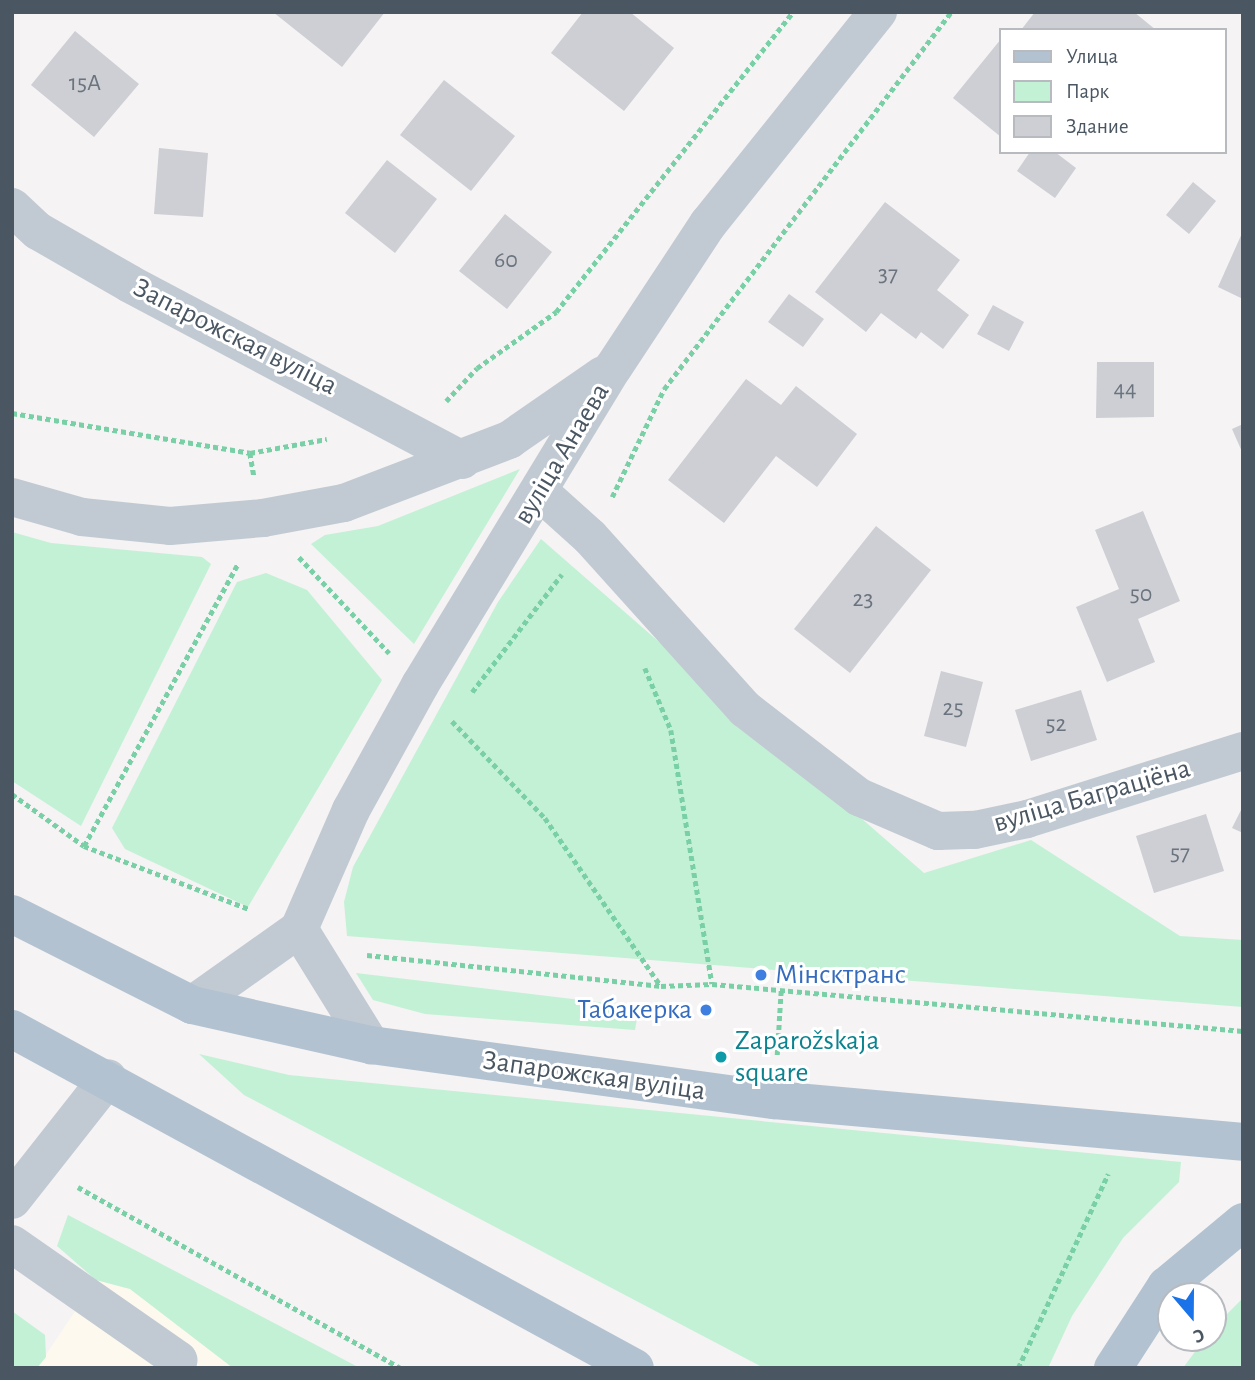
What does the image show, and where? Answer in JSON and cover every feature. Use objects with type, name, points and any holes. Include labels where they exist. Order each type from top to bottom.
[{"type":"main road","name":"Запарожская вуліца","points":[[12,914],[192,1005],[371,1045],[774,1100],[1243,1142]]},
{"type":"main road","points":[[12,1029],[108,1077],[635,1368]]},
{"type":"main road","points":[[1112,1368],[1166,1286],[1243,1222]]},
{"type":"street","name":"вуліца Анаева","points":[[299,929],[351,810],[613,368],[708,224],[861,18]]},
{"type":"street","name":"Запарожская вуліца","points":[[12,206],[38,231],[130,284],[405,425],[462,460]]},
{"type":"street","points":[[12,497],[82,517],[170,526],[263,518],[344,503],[509,440],[613,368]]},
{"type":"street","points":[[540,492],[590,537]]},
{"type":"street","name":"вуліца Баграціёна","points":[[590,537],[745,709],[859,797],[938,831],[975,830],[1027,819],[1243,751]]},
{"type":"street","points":[[192,1005],[299,929],[371,1045]]},
{"type":"street","points":[[12,1200],[108,1077]]},
{"type":"street","points":[[12,1244],[180,1365]]},
{"type":"path","points":[[12,413],[250,453],[405,425],[438,410],[477,368],[556,312],[793,12]]},
{"type":"path","points":[[467,698],[590,537],[664,389],[951,12]]},
{"type":"path","points":[[84,845],[263,518]]},
{"type":"path","points":[[639,653],[671,730],[712,984]]},
{"type":"path","points":[[451,720],[459,709]]},
{"type":"path","points":[[12,794],[84,845],[299,929]]},
{"type":"path","points":[[361,954],[661,986],[712,984],[1243,1031]]},
{"type":"path","points":[[774,1100],[781,990]]},
{"type":"path","points":[[1018,1368],[1111,1167]]},
{"type":"path","points":[[71,1184],[400,1368]]},
{"type":"shaded area","points":[[96,1280],[130,1289],[233,1368],[37,1368]]},
{"type":"green space","points":[[520,469],[414,644],[311,544],[325,535],[378,526]]},
{"type":"green space","points":[[12,532],[51,543],[202,557],[211,564],[81,826],[12,781]]},
{"type":"green space","points":[[541,539],[924,873],[1031,840],[1180,936],[1243,940],[1243,1007],[347,936],[344,902],[353,867],[498,602]]},
{"type":"green space","points":[[266,573],[307,590],[382,680],[248,907],[125,849],[112,828],[237,582]]},
{"type":"green space","points":[[356,973],[639,1007],[635,1030],[425,1014],[373,1000]]},
{"type":"green space","points":[[199,1054],[289,1075],[1181,1162],[1179,1182],[1123,1238],[1072,1316],[1048,1368],[764,1368],[244,1095]]},
{"type":"green space","points":[[68,1215],[360,1368],[233,1368],[130,1289],[96,1280],[57,1246]]},
{"type":"green space","points":[[1243,1298],[1243,1368],[1183,1368],[1195,1352],[1227,1352],[1227,1314]]},
{"type":"green space","points":[[12,1311],[45,1335],[46,1357],[37,1368],[12,1368]]},
{"type":"building","points":[[273,12],[385,12],[342,67]]},
{"type":"building","points":[[583,12],[630,12],[674,48],[624,111],[551,53]]},
{"type":"building","points":[[1035,12],[1134,12],[1154,28],[1023,28]]},
{"type":"building","points":[[75,31],[139,84],[94,137],[31,85]]},
{"type":"building","points":[[1000,40],[1000,136],[953,98]]},
{"type":"building","points":[[444,80],[515,136],[471,191],[400,135]]},
{"type":"building","points":[[159,148],[208,153],[203,217],[154,214]]},
{"type":"building","points":[[1029,154],[1058,154],[1076,168],[1055,198],[1017,171]]},
{"type":"building","points":[[387,160],[437,199],[395,253],[345,213]]},
{"type":"building","points":[[1193,182],[1216,201],[1189,234],[1166,215]]},
{"type":"building","points":[[885,202],[960,260],[937,290],[969,315],[943,349],[921,332],[916,339],[881,313],[866,332],[815,292]]},
{"type":"building","points":[[505,214],[552,252],[507,309],[459,271]]},
{"type":"building","points":[[1243,231],[1243,299],[1218,287]]},
{"type":"building","points":[[789,294],[824,319],[803,347],[768,322]]},
{"type":"building","points":[[993,305],[1024,322],[1009,351],[977,334]]},
{"type":"building","points":[[1097,362],[1154,362],[1154,417],[1096,418]]},
{"type":"building","points":[[746,379],[781,405],[796,386],[857,434],[817,487],[776,456],[724,523],[668,480]]},
{"type":"building","points":[[1243,424],[1243,454],[1232,429]]},
{"type":"building","points":[[1143,511],[1180,601],[1138,619],[1155,662],[1107,682],[1076,607],[1119,589],[1095,530]]},
{"type":"building","points":[[876,526],[931,570],[850,673],[794,629]]},
{"type":"building","points":[[941,671],[983,682],[966,747],[924,736]]},
{"type":"building","points":[[1081,690],[1097,740],[1031,761],[1015,710]]},
{"type":"building","points":[[1243,806],[1243,833],[1232,828]]},
{"type":"building","points":[[1206,814],[1224,871],[1154,893],[1136,836]]},
{"type":"building","name":"Мінсктранс","points":[[756,969],[767,970],[766,982],[755,981]]},
{"type":"place","name":"Мінсктранс","points":[[761,975]]},
{"type":"place","name":"Табакерка","points":[[706,1010]]},
{"type":"place","name":"Zaparožskaja square","points":[[721,1057]]}]
